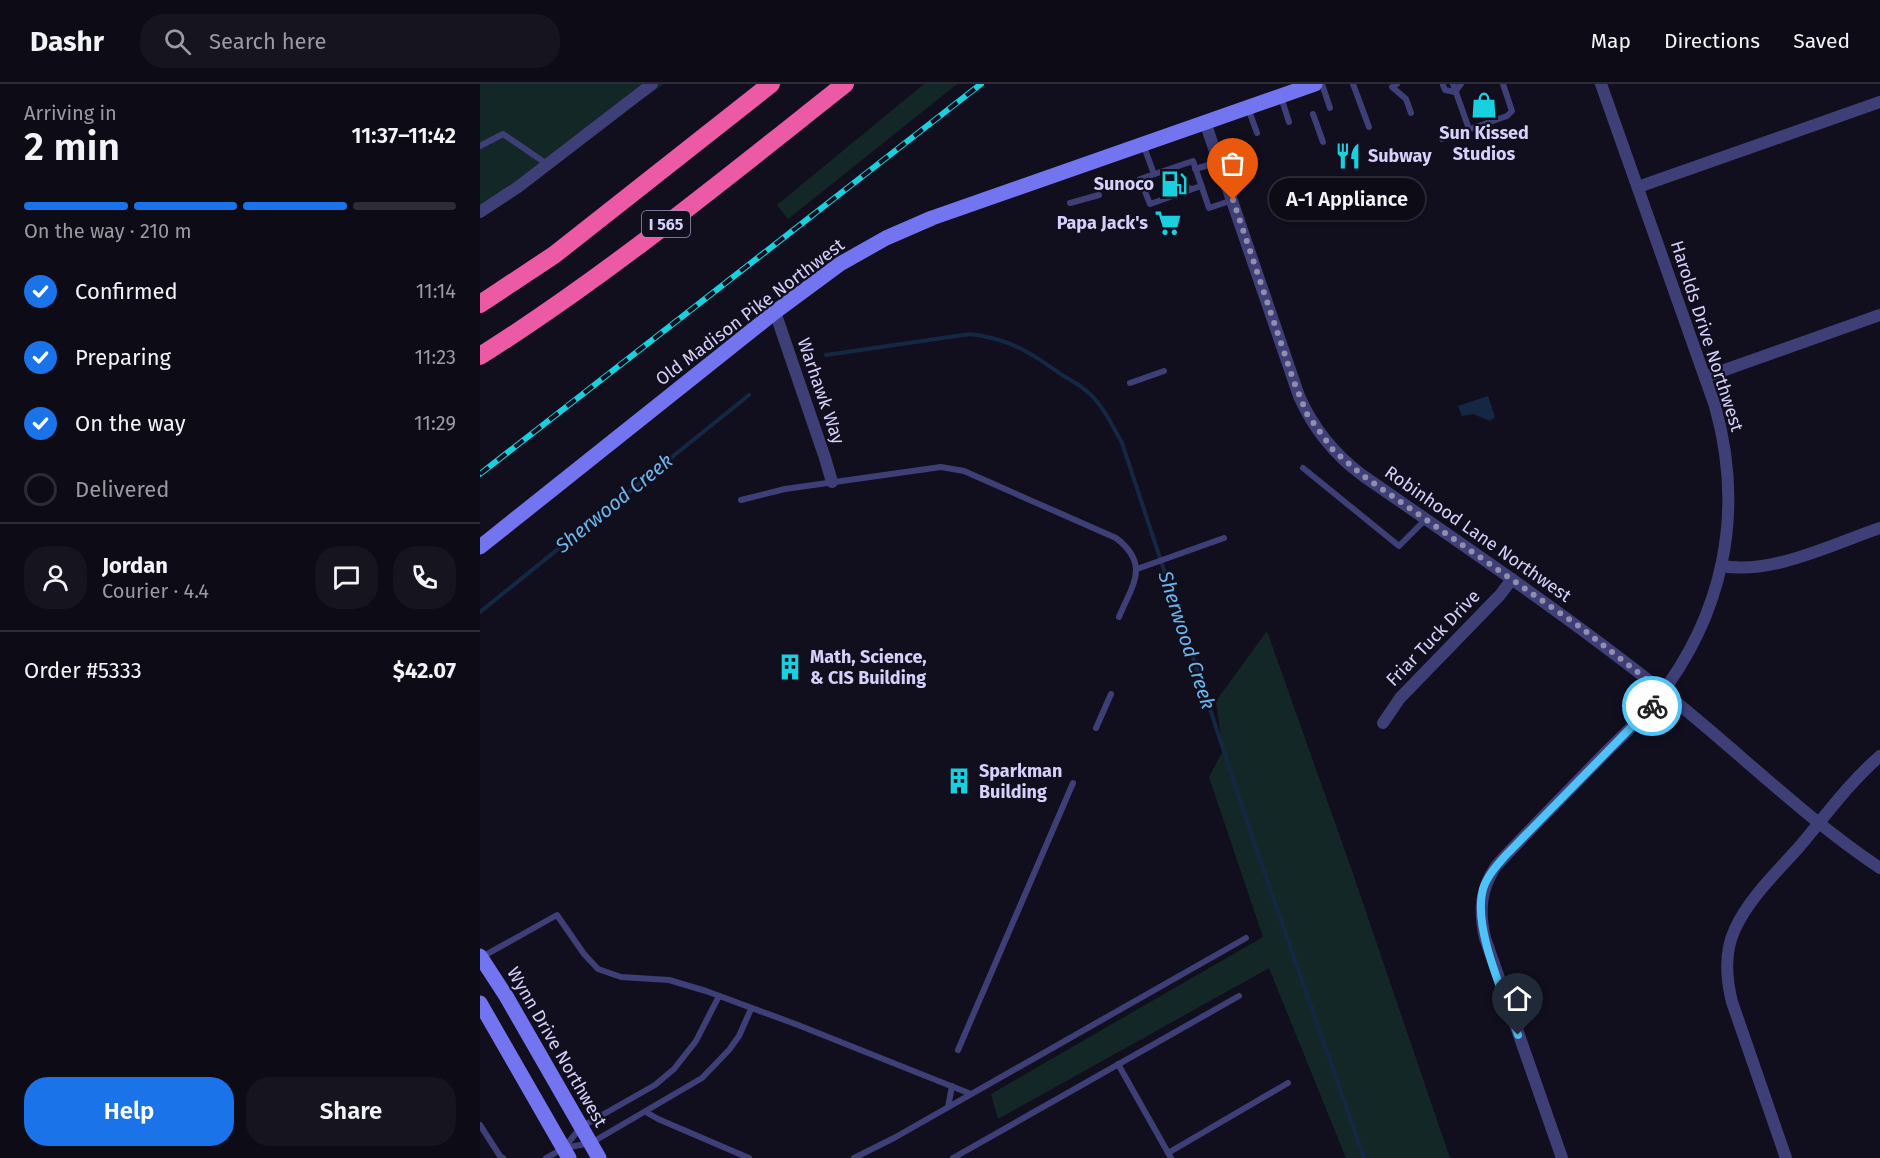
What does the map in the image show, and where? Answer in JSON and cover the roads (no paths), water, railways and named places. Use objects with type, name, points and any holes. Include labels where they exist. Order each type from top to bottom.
[{"type":"highway","name":"I 565","points":[[480,304],[555,255],[771,84]]},
{"type":"highway","name":"I 565","points":[[480,356],[638,246],[845,84]]},
{"type":"main road","name":"Old Madison Pike Northwest","points":[[480,548],[775,312],[840,264],[895,234],[932,218],[1315,84]]},
{"type":"main road","name":"Wynn Drive Northwest","points":[[480,958],[512,1006],[599,1158]]},
{"type":"main road","points":[[480,1003],[567,1153]]},
{"type":"street","points":[[480,212],[548,165],[652,84]]},
{"type":"street","name":"Harolds Drive Northwest","points":[[1562,1158],[1485,938],[1481,909],[1484,888],[1501,860],[1643,716],[1663,692],[1706,617],[1722,566],[1728,528],[1729,484],[1721,431],[1705,376],[1601,84]]},
{"type":"street","points":[[1638,187],[1880,102]]},
{"type":"street","name":"Robinhood Lane Northwest","points":[[1205,122],[1294,382],[1307,414],[1325,441],[1345,462],[1580,627],[1880,868]]},
{"type":"street","name":"Warhawk Way","points":[[775,312],[832,482]]},
{"type":"street","points":[[1705,376],[1880,315]]},
{"type":"street","points":[[1722,566],[1749,568],[1773,564],[1880,528]]},
{"type":"street","name":"Friar Tuck Drive","points":[[1383,723],[1400,698],[1500,595],[1512,579]]},
{"type":"street","points":[[1786,1158],[1732,1002],[1727,978],[1734,930],[1748,908],[1820,822],[1880,756]]},
{"type":"lane","points":[[1322,84],[1330,108]]},
{"type":"lane","points":[[1353,84],[1369,127]]},
{"type":"lane","points":[[1397,84],[1392,87],[1406,99],[1411,113]]},
{"type":"lane","points":[[1453,84],[1468,129]]},
{"type":"lane","points":[[1455,92],[1461,84]]},
{"type":"lane","points":[[1442,139],[1507,116],[1512,111],[1503,84]]},
{"type":"lane","points":[[1443,85],[1445,90],[1455,92]]},
{"type":"lane","points":[[1280,96],[1289,122]]},
{"type":"lane","points":[[1248,107],[1257,133]]},
{"type":"lane","points":[[1313,114],[1323,142]]},
{"type":"lane","points":[[480,146],[503,134],[548,165]]},
{"type":"lane","points":[[1143,144],[1156,174]]},
{"type":"lane","points":[[1201,186],[1150,204],[1140,179],[1192,161],[1209,208],[1233,200]]},
{"type":"lane","points":[[1195,169],[1220,162]]},
{"type":"lane","points":[[1156,174],[1168,177]]},
{"type":"lane","points":[[1183,185],[1191,189]]},
{"type":"lane","points":[[1070,203],[1099,195]]},
{"type":"lane","points":[[1130,383],[1164,371]]},
{"type":"lane","points":[[741,500],[785,489],[941,467],[954,468],[1116,538],[1125,545],[1137,568],[1136,576],[1119,617]]},
{"type":"lane","points":[[1303,468],[1400,546],[1426,519]]},
{"type":"lane","points":[[1137,568],[1224,538]]},
{"type":"lane","points":[[1096,728],[1111,694]]},
{"type":"lane","points":[[957,1050],[1072,783]]},
{"type":"lane","points":[[480,958],[557,915],[584,954],[598,969],[621,977],[669,981],[719,996],[971,1094]]},
{"type":"lane","points":[[854,1158],[1246,938]]},
{"type":"lane","points":[[567,1153],[581,1127],[655,1085],[675,1069],[703,1031],[719,996]]},
{"type":"lane","points":[[953,1158],[1239,996]]},
{"type":"lane","points":[[546,1158],[567,1153],[591,1143],[692,1085],[709,1072],[734,1044],[751,1009]]},
{"type":"lane","points":[[1119,1064],[1170,1155],[1288,1083]]},
{"type":"lane","points":[[948,1107],[951,1086]]},
{"type":"lane","points":[[646,1112],[749,1158]]},
{"type":"lane","points":[[480,1125],[503,1158]]},
{"type":"water","points":[[1488,396],[1495,417],[1490,421],[1473,414],[1462,416],[1458,406]]},
{"type":"waterway","name":"Sherwood Creek","points":[[826,355],[970,334],[984,336],[1008,343],[1040,360],[1086,390],[1103,410],[1122,443],[1257,851],[1364,1158]]},
{"type":"waterway","name":"Sherwood Creek","points":[[480,612],[749,395]]},
{"type":"railway","points":[[480,474],[981,84]]},
{"type":"place","name":"Sun Kissed Studios","points":[[1484,105]]},
{"type":"place","name":"Subway","points":[[1348,156]]},
{"type":"place","name":"Sunoco","points":[[1174,184]]},
{"type":"place","name":"A-1 Appliance","points":[[1233,200]]},
{"type":"place","name":"Papa Jack's","points":[[1168,223]]},
{"type":"place","name":"Math, Science, & CIS Building","points":[[790,667]]},
{"type":"place","name":"Sparkman Building","points":[[959,781]]}]
